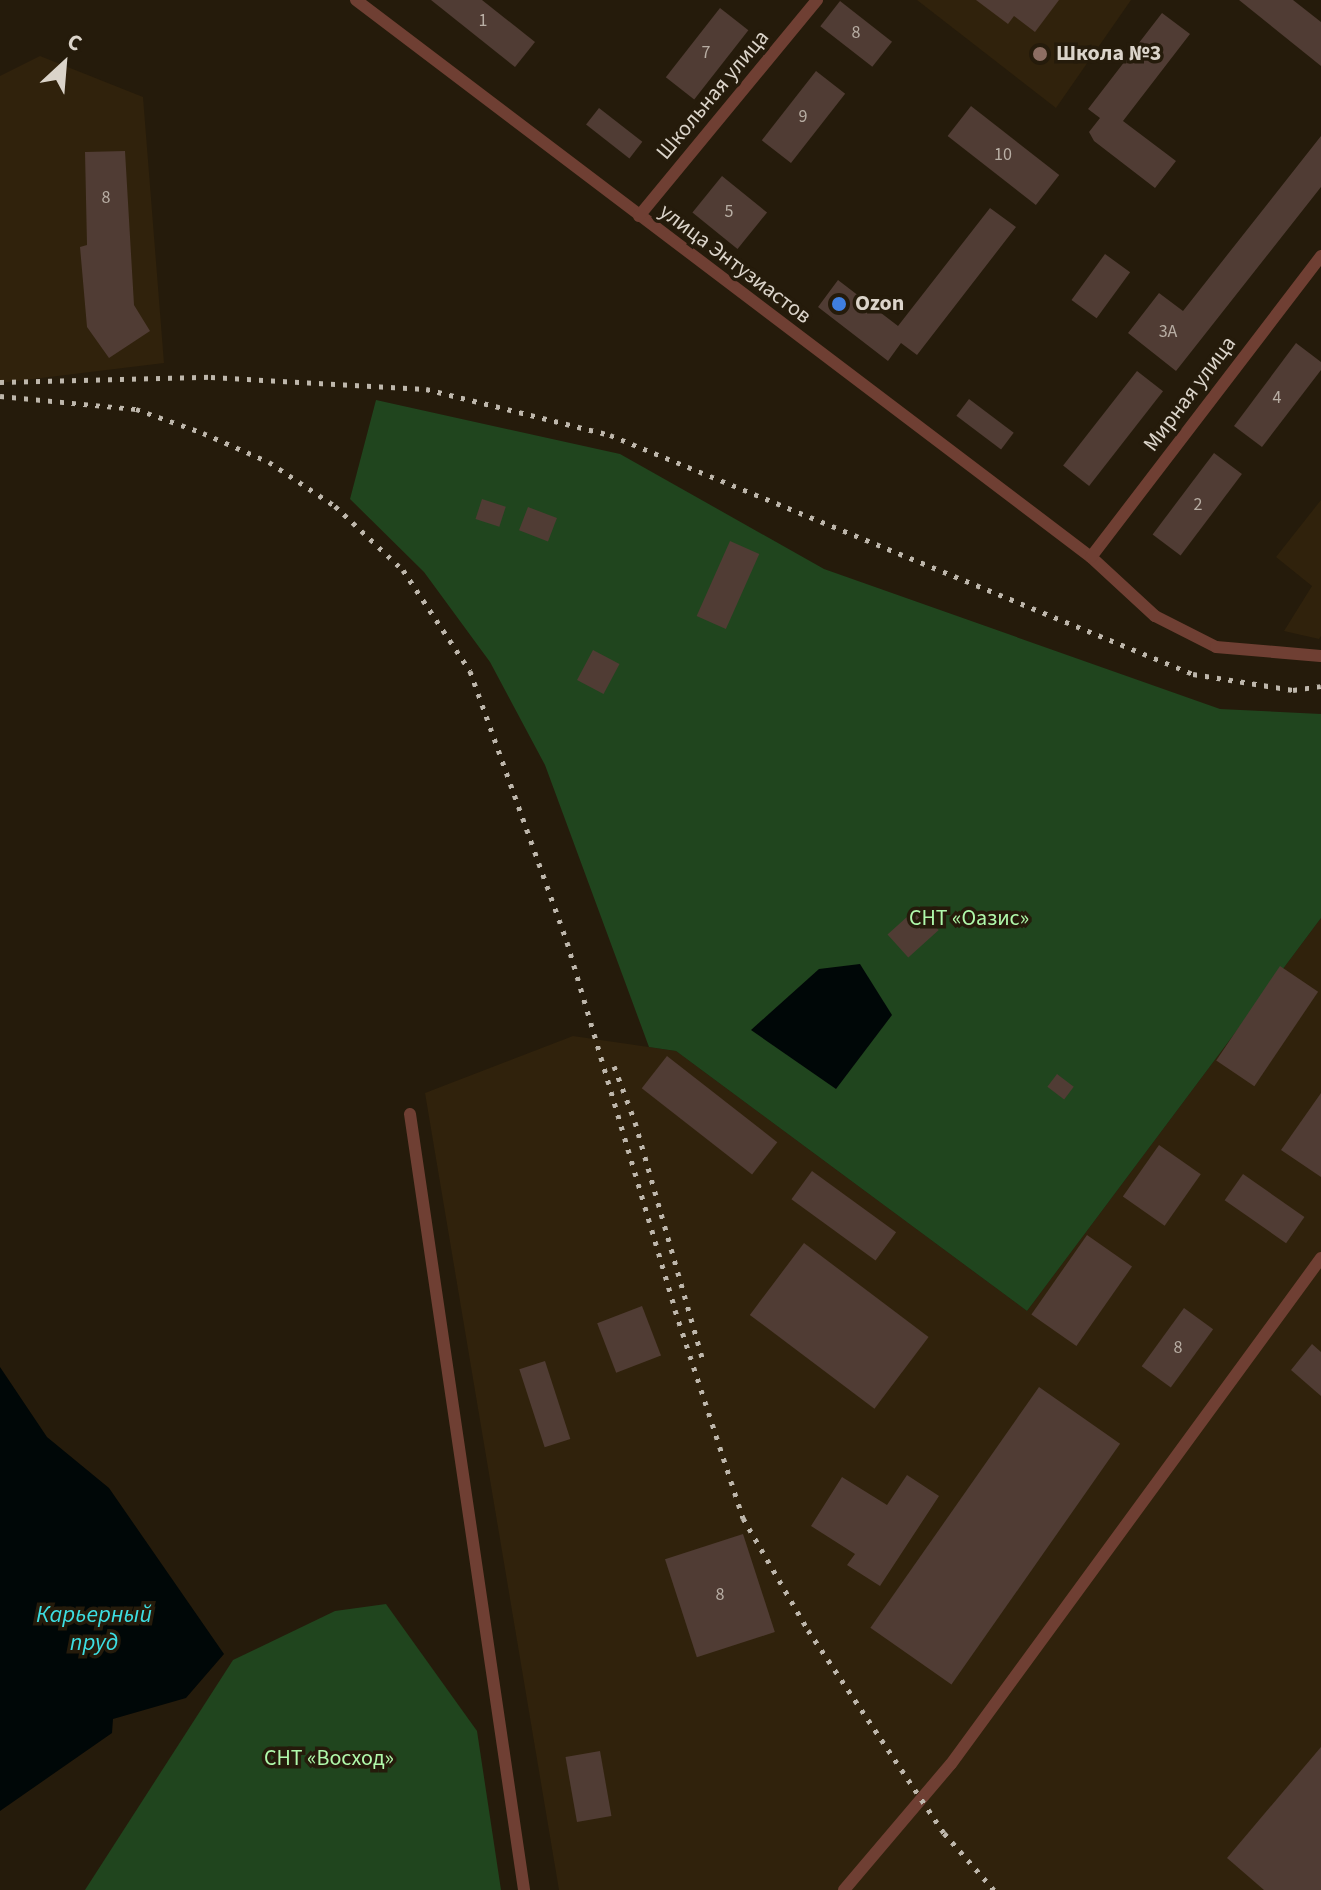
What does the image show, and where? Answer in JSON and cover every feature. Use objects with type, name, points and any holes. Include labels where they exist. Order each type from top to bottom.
[{"type":"street","name":"улица Энтузиастов","points":[[356,0],[1091,557],[1155,616],[1195,639],[1243,653],[1321,656]]},
{"type":"street","name":"Школьная улица","points":[[639,216],[817,0]]},
{"type":"street","name":"Мирная улица","points":[[1091,557],[1321,256]]},
{"type":"street","points":[[410,1114],[524,1890]]},
{"type":"street","points":[[844,1890],[951,1764],[1321,1258]]},
{"type":"shaded area","name":"Школа №3","points":[[917,0],[1131,0],[1056,108]]},
{"type":"shaded area","points":[[40,56],[143,97],[164,363],[0,383],[0,76]]},
{"type":"shaded area","points":[[1321,500],[1319,639],[1284,631],[1312,586],[1276,557]]},
{"type":"shaded area","points":[[1321,918],[1321,1890],[559,1890],[425,1093],[573,1036],[676,1051],[1027,1311]]},
{"type":"green space","name":"СНТ «Оазис»","points":[[376,400],[620,454],[824,569],[1220,709],[1321,714],[1321,918],[1027,1311],[676,1051],[649,1047],[545,765],[490,662],[424,572],[350,499]]},
{"type":"green space","name":"СНТ «Восход»","points":[[386,1604],[477,1731],[501,1890],[85,1890],[233,1660],[335,1611]]},
{"type":"water","points":[[860,964],[892,1015],[836,1089],[751,1030],[819,969]]},
{"type":"water","name":"Карьерный пруд","points":[[0,1367],[47,1437],[109,1488],[224,1654],[186,1698],[113,1719],[112,1733],[0,1811]]},
{"type":"building","points":[[431,0],[482,0],[535,42],[515,67]]},
{"type":"building","points":[[976,0],[1059,0],[1035,32],[1014,16],[1008,24]]},
{"type":"building","points":[[1239,0],[1293,0],[1321,22],[1321,66]]},
{"type":"building","points":[[840,1],[892,42],[872,67],[820,26]]},
{"type":"building","points":[[720,8],[748,30],[694,100],[666,77]]},
{"type":"building","points":[[1162,13],[1190,34],[1123,121],[1176,161],[1155,188],[1094,141],[1089,132],[1100,118],[1088,109]]},
{"type":"building","points":[[816,71],[845,94],[791,163],[762,140]]},
{"type":"building","points":[[971,106],[1059,175],[1036,205],[948,136]]},
{"type":"building","points":[[599,108],[642,142],[629,158],[586,125]]},
{"type":"building","points":[[1321,136],[1321,187],[1176,371],[1128,333],[1159,293],[1183,311]]},
{"type":"building","points":[[125,151],[134,305],[150,331],[109,358],[87,327],[80,247],[87,245],[85,152]]},
{"type":"building","points":[[722,176],[767,213],[737,249],[692,213]]},
{"type":"building","points":[[990,208],[1016,227],[917,355],[901,343],[888,361],[818,307],[838,280],[898,326]]},
{"type":"building","points":[[1105,254],[1130,272],[1097,318],[1071,300]]},
{"type":"building","points":[[1296,343],[1321,362],[1321,370],[1262,447],[1234,426]]},
{"type":"building","points":[[1137,371],[1163,391],[1089,486],[1063,466]]},
{"type":"building","points":[[969,399],[1014,433],[1001,449],[956,416]]},
{"type":"building","points":[[1214,453],[1242,474],[1181,556],[1153,534]]},
{"type":"building","points":[[482,499],[506,507],[499,527],[476,519]]},
{"type":"building","points":[[528,507],[557,518],[548,541],[519,530]]},
{"type":"building","points":[[730,541],[759,554],[726,629],[697,616]]},
{"type":"building","points":[[593,650],[619,664],[604,694],[577,680]]},
{"type":"building","points":[[918,907],[939,930],[908,957],[888,934]]},
{"type":"building","points":[[1280,966],[1318,992],[1254,1086],[1216,1061]]},
{"type":"building","points":[[667,1056],[777,1142],[752,1175],[642,1088]]},
{"type":"building","points":[[1057,1074],[1074,1087],[1064,1099],[1047,1087]]},
{"type":"building","points":[[1321,1093],[1321,1177],[1281,1150]]},
{"type":"building","points":[[1159,1145],[1201,1174],[1165,1226],[1123,1197]]},
{"type":"building","points":[[812,1171],[896,1232],[876,1260],[791,1199]]},
{"type":"building","points":[[1243,1174],[1304,1217],[1286,1243],[1225,1200]]},
{"type":"building","points":[[1087,1235],[1132,1267],[1076,1346],[1031,1314]]},
{"type":"building","points":[[804,1243],[929,1337],[874,1409],[750,1315]]},
{"type":"building","points":[[642,1306],[661,1355],[616,1373],[597,1323]]},
{"type":"building","points":[[1184,1308],[1213,1329],[1171,1387],[1142,1366]]},
{"type":"building","points":[[1312,1344],[1321,1352],[1321,1396],[1291,1370]]},
{"type":"building","points":[[545,1361],[570,1439],[545,1447],[519,1369]]},
{"type":"building","points":[[1039,1387],[1120,1444],[951,1685],[870,1628]]},
{"type":"building","points":[[907,1475],[939,1496],[880,1586],[847,1565],[855,1554],[811,1526],[842,1477],[887,1505]]},
{"type":"building","points":[[743,1534],[775,1632],[697,1657],[665,1559]]},
{"type":"building","points":[[1321,1747],[1321,1890],[1264,1890],[1227,1858]]},
{"type":"building","points":[[600,1751],[611,1816],[577,1822],[566,1757]]},
{"type":"railway","points":[[0,382],[211,377],[426,389],[610,435],[1193,674],[1293,690],[1321,686]]},
{"type":"railway","points":[[0,396],[136,409],[203,433],[269,462],[335,506],[403,570],[470,671],[567,942],[675,1310],[743,1518],[808,1630],[944,1833],[994,1890]]},
{"type":"railway","points":[[614,1066],[635,1122],[703,1360]]},
{"type":"place","name":"Школа №3","points":[[1040,54]]},
{"type":"place","name":"Ozon","points":[[839,304]]}]
